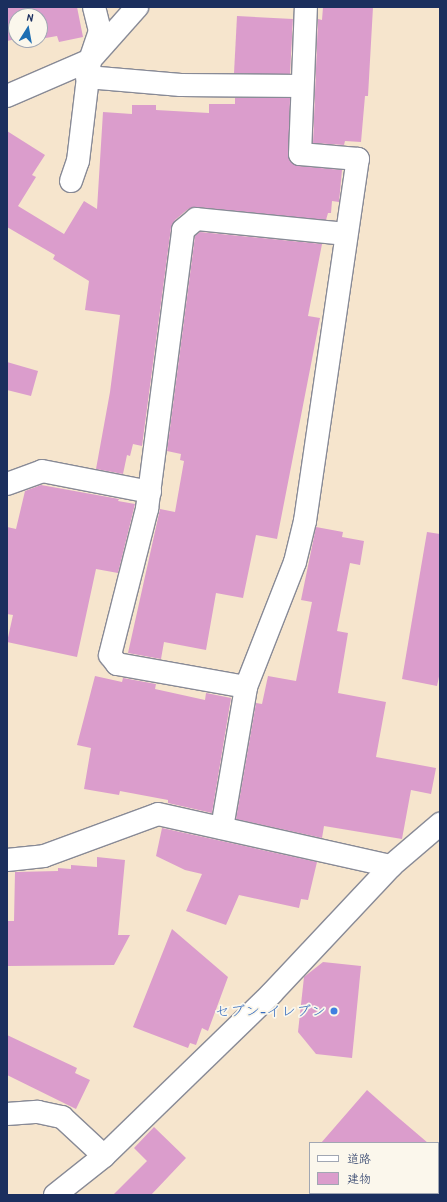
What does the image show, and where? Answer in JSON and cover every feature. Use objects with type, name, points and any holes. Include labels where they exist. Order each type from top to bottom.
[{"type":"street","points":[[70,181],[78,161],[88,69],[100,31],[94,7]]},
{"type":"street","points":[[88,69],[137,7]]},
{"type":"street","points":[[222,828],[246,687],[294,562],[305,521],[345,234],[358,159],[300,154],[306,7]]},
{"type":"street","points":[[7,96],[88,69],[181,85],[302,86]]},
{"type":"street","points":[[246,687],[117,664],[110,655],[150,492],[183,230],[196,219],[345,234]]},
{"type":"street","points":[[7,484],[42,471],[150,492]]},
{"type":"street","points":[[7,860],[44,856],[158,814],[392,866]]},
{"type":"street","points":[[55,1195],[104,1156],[271,994],[392,866],[440,824]]},
{"type":"street","points":[[7,1114],[38,1112],[62,1117],[104,1156]]},
{"type":"building","points":[[7,7],[77,7],[83,37],[59,42],[57,36],[48,38],[48,8],[8,8],[7,41]]},
{"type":"building","points":[[323,7],[373,7],[368,96],[365,96],[361,142],[345,141],[344,145],[313,143],[318,19],[322,20]]},
{"type":"building","points":[[237,16],[293,19],[290,76],[234,73]]},
{"type":"building","points":[[235,98],[290,98],[289,159],[299,166],[342,170],[339,202],[332,201],[331,213],[328,213],[326,220],[197,207],[188,209],[175,220],[171,228],[142,446],[133,444],[130,456],[127,455],[123,474],[96,469],[110,392],[120,315],[85,310],[89,281],[53,259],[55,255],[7,227],[7,131],[45,155],[32,175],[36,177],[18,206],[64,234],[84,201],[97,209],[103,112],[132,114],[132,105],[156,105],[156,110],[209,113],[209,104],[235,104]]},
{"type":"building","points":[[200,232],[322,244],[308,316],[320,318],[277,539],[256,535],[243,598],[216,593],[206,650],[164,642],[161,659],[128,653],[160,509],[175,512],[184,461],[180,460],[181,454],[167,451],[195,236]]},
{"type":"building","points":[[7,362],[38,371],[31,396],[7,390]]},
{"type":"building","points":[[41,485],[119,499],[118,501],[135,504],[118,573],[96,569],[77,657],[7,642],[13,615],[7,614],[7,527],[16,529],[25,491]]},
{"type":"building","points":[[316,527],[343,532],[342,537],[364,541],[360,565],[350,563],[337,631],[348,633],[338,693],[386,702],[376,757],[436,768],[431,794],[411,790],[402,839],[324,826],[322,838],[236,819],[256,703],[262,704],[268,676],[296,681],[312,602],[301,600]]},
{"type":"building","points":[[427,532],[440,534],[440,672],[437,686],[402,679]]},
{"type":"building","points":[[95,676],[122,682],[123,678],[156,684],[155,689],[205,700],[206,693],[231,698],[212,813],[168,803],[168,800],[120,791],[119,795],[84,789],[91,748],[77,745]]},
{"type":"building","points":[[162,828],[317,862],[308,900],[301,899],[299,908],[239,895],[226,925],[186,911],[202,874],[185,870],[156,856]]},
{"type":"building","points":[[97,857],[125,860],[118,935],[130,935],[114,965],[8,966],[8,921],[14,921],[15,872],[58,871],[58,868],[71,869],[71,865],[97,867]]},
{"type":"building","points":[[172,929],[228,977],[208,1031],[202,1028],[196,1045],[190,1043],[188,1048],[133,1027]]},
{"type":"building","points":[[323,962],[361,966],[352,1058],[316,1054],[298,1032],[304,977]]},
{"type":"building","points":[[7,1035],[77,1068],[75,1073],[90,1080],[76,1109],[7,1075]]},
{"type":"building","points":[[367,1090],[427,1142],[322,1142]]},
{"type":"building","points":[[154,1127],[186,1158],[151,1195],[113,1195],[147,1161],[134,1148]]},
{"type":"place","name":"セブン-イレブン","points":[[334,1011]]}]
